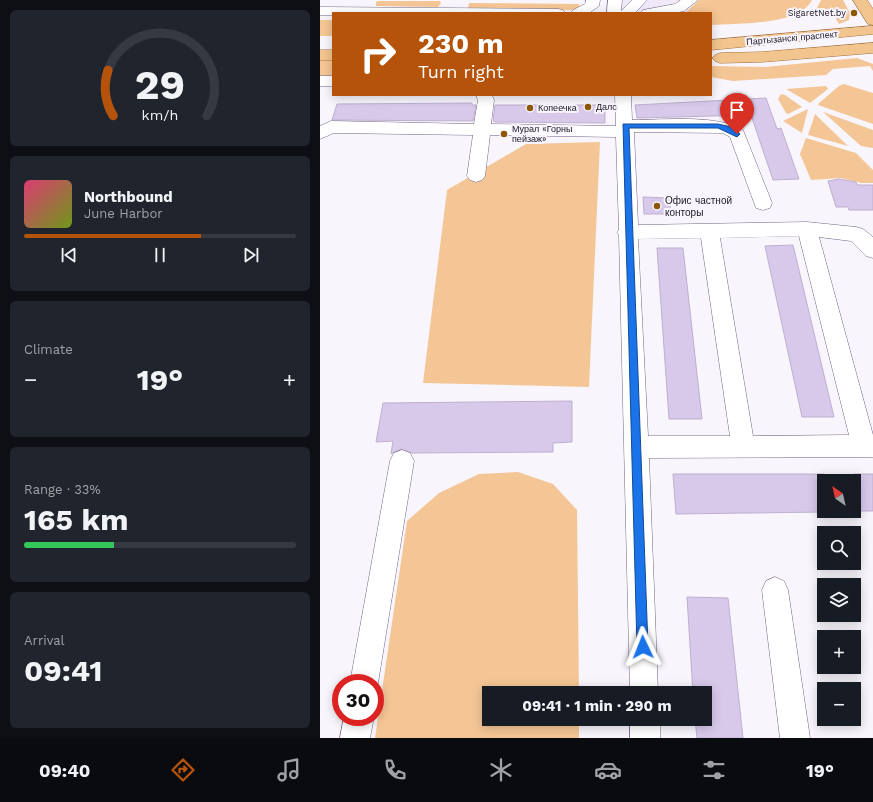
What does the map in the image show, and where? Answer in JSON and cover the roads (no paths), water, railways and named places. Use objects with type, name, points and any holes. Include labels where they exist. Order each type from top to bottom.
[{"type":"main road","points":[[860,0],[873,21]]},
{"type":"main road","name":"Партызанскі праспект","points":[[712,45],[873,30]]},
{"type":"main road","name":"Партызанскі праспект","points":[[712,58],[762,57],[873,48]]},
{"type":"main road","points":[[320,55],[332,55]]},
{"type":"street","points":[[580,12],[592,6],[593,0]]},
{"type":"street","points":[[614,12],[615,0]]},
{"type":"street","points":[[628,12],[640,0]]},
{"type":"street","points":[[652,12],[683,3]]},
{"type":"street","points":[[320,11],[364,12]]},
{"type":"street","points":[[320,81],[332,81]]},
{"type":"street","points":[[476,176],[486,100],[484,96]]},
{"type":"street","points":[[623,96],[627,232],[637,447],[644,686]]},
{"type":"street","points":[[320,133],[331,127],[481,131],[718,126],[729,129],[737,134],[763,203]]},
{"type":"street","points":[[708,230],[744,445]]},
{"type":"street","points":[[627,232],[807,230],[856,234],[873,250]]},
{"type":"street","points":[[637,447],[744,445],[868,446],[807,230]]},
{"type":"street","points":[[366,674],[402,461]]},
{"type":"street","points":[[775,590],[795,738]]},
{"type":"street","points":[[355,738],[357,726]]},
{"type":"street","points":[[645,726],[645,738]]},
{"type":"place","name":"SigaretNet.by","points":[[854,13]]},
{"type":"place","name":"Далс","points":[[588,107]]},
{"type":"place","name":"Копеечка","points":[[530,108]]},
{"type":"place","name":"Мурал «Горны пейзаж»","points":[[504,134]]},
{"type":"place","name":"Офис частной конторы","points":[[657,206]]}]
